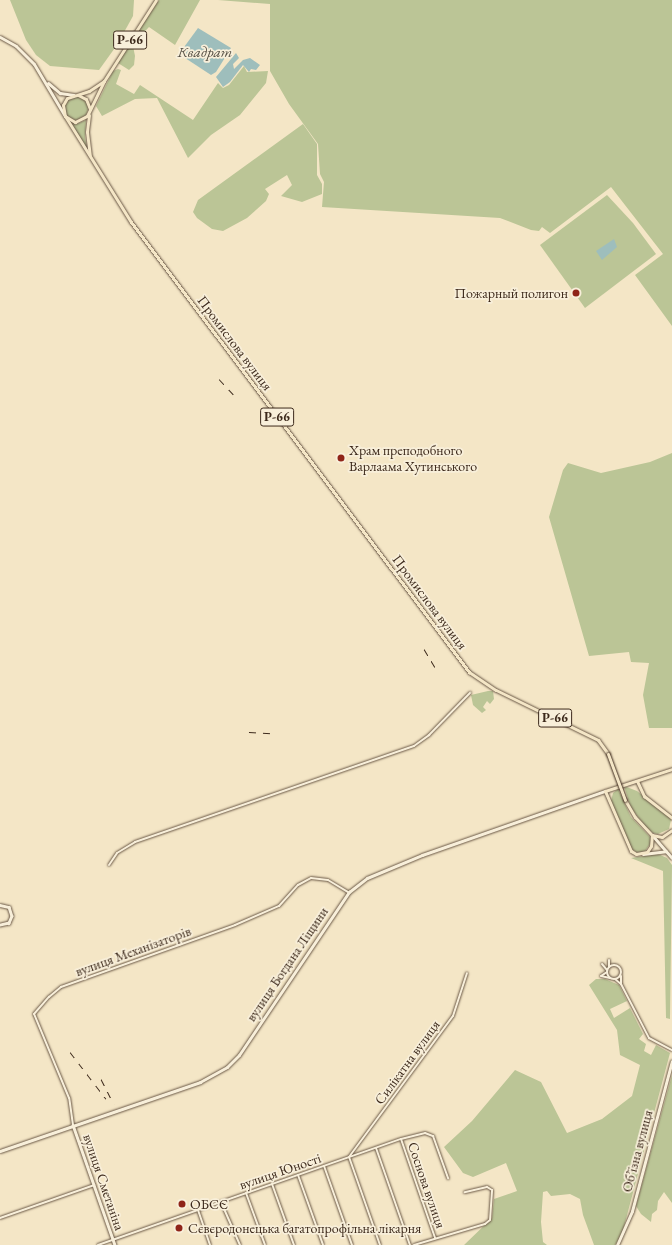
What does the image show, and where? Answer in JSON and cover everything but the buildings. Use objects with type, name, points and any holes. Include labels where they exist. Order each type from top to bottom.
[{"type":"main road","name":"Р-66","points":[[90,110],[104,81],[156,0]]},
{"type":"main road","name":"Промислова вулиця","points":[[0,37],[25,54],[42,77],[65,116],[143,238],[469,672],[496,690],[598,740],[608,754],[625,800],[635,817],[652,835]]},
{"type":"main road","name":"Промислова вулиця","points":[[42,77],[55,90],[74,95]]},
{"type":"main road","name":"Р-66","points":[[74,95],[88,91],[104,81]]},
{"type":"main road","points":[[74,95],[84,97],[90,110],[80,121],[69,120],[65,116],[64,101],[74,95]]},
{"type":"main road","name":"Промислова вулиця","points":[[90,110],[87,132],[91,157]]},
{"type":"main road","points":[[667,852],[657,850],[643,854],[633,853],[628,848],[605,791],[672,769]]},
{"type":"main road","points":[[636,781],[644,796],[672,818]]},
{"type":"main road","name":"вулиця Богдана Ліщини","points":[[0,1151],[200,1082],[227,1067],[239,1054],[350,892],[367,878],[394,865],[605,791]]},
{"type":"main road","points":[[652,835],[662,837],[672,830]]},
{"type":"main road","points":[[643,854],[650,848],[652,835]]},
{"type":"main road","points":[[652,835],[672,858]]},
{"type":"main road","name":"Об’їзна вулиця","points":[[618,1245],[632,1211],[672,1061]]},
{"type":"street","points":[[109,865],[117,853],[135,842],[414,746],[429,735],[470,693]]},
{"type":"street","name":"вулиця Механізаторів","points":[[73,1125],[69,1098],[34,1014],[49,997],[61,987],[235,925],[279,906],[298,884],[311,878],[328,880],[350,892]]},
{"type":"street","points":[[0,905],[9,907],[12,916],[9,923],[0,925]]},
{"type":"street","points":[[610,978],[608,960],[612,964],[621,968],[620,984]]},
{"type":"street","points":[[612,964],[601,976],[615,980],[620,984],[650,1038],[672,1050]]},
{"type":"street","name":"Силікатна вулиця","points":[[349,1157],[453,1016],[467,973]]},
{"type":"street","points":[[615,980],[621,976]]},
{"type":"street","name":"вулиця Сметаніна","points":[[73,1125],[115,1245]]},
{"type":"street","name":"вулиця Юності","points":[[98,1245],[401,1139],[425,1133]]},
{"type":"street","name":"Соснова вулиця","points":[[425,1133],[433,1136],[448,1178]]},
{"type":"street","name":"Соснова вулиця","points":[[401,1139],[435,1238]]},
{"type":"street","points":[[376,1148],[410,1245]]},
{"type":"street","points":[[349,1157],[380,1245]]},
{"type":"street","points":[[324,1166],[352,1245]]},
{"type":"street","points":[[298,1175],[323,1245]]},
{"type":"street","points":[[272,1184],[294,1245]]},
{"type":"street","points":[[0,1218],[94,1185]]},
{"type":"street","points":[[414,1245],[485,1224],[490,1220],[492,1190],[487,1188],[465,1192]]},
{"type":"street","points":[[246,1193],[265,1245]]},
{"type":"street","points":[[221,1202],[240,1245]]},
{"type":"street","points":[[198,1210],[210,1245]]},
{"type":"green space","points":[[10,0],[134,0],[133,16],[117,45],[99,70],[50,66],[36,55],[26,40]]},
{"type":"green space","points":[[159,0],[200,0],[175,45],[149,27],[134,43],[134,38]]},
{"type":"green space","points":[[218,0],[672,0],[672,326],[635,275],[663,254],[611,187],[550,233],[542,227],[539,231],[531,230],[500,218],[322,207],[324,182],[320,174],[318,144],[289,104],[270,71],[270,4]]},
{"type":"green space","points":[[129,44],[133,46],[135,56],[134,65],[129,70],[118,63]]},
{"type":"green space","points":[[244,66],[247,72],[268,71],[266,83],[240,115],[211,135],[188,158],[157,98],[135,99],[102,116],[96,106],[113,71],[118,69],[121,70],[116,84],[134,94],[140,85],[193,120],[218,83],[223,88],[229,85]]},
{"type":"green space","points":[[76,96],[84,100],[88,108],[84,116],[76,120],[68,116],[64,108],[68,100]]},
{"type":"green space","points":[[86,120],[85,137],[87,148],[70,122],[77,124]]},
{"type":"green space","points":[[303,124],[317,144],[317,175],[322,184],[322,194],[302,202],[281,196],[292,185],[287,175],[265,189],[269,194],[266,201],[247,218],[223,231],[212,229],[197,218],[193,212],[198,200]]},
{"type":"green space","points":[[607,195],[633,223],[656,254],[585,308],[540,245]]},
{"type":"green space","points":[[672,453],[672,728],[649,728],[643,695],[649,663],[631,662],[629,652],[589,656],[549,517],[563,470],[568,463],[601,473],[650,462]]},
{"type":"green space","points":[[493,691],[494,699],[490,704],[487,701],[483,707],[486,710],[482,713],[473,705],[471,695]]},
{"type":"green space","points":[[624,786],[637,791],[668,816],[671,820],[669,829],[658,834],[653,833],[645,826],[631,808]]},
{"type":"green space","points":[[618,789],[631,817],[650,837],[650,844],[645,851],[638,853],[630,848],[611,801],[613,793]]},
{"type":"green space","points":[[658,854],[667,858],[672,865],[670,1019],[666,1018],[663,871],[631,858]]},
{"type":"green space","points":[[596,979],[605,979],[619,985],[627,1001],[610,1009],[614,1018],[630,1008],[643,1034],[639,1039],[646,1044],[644,1051],[651,1055],[656,1045],[670,1053],[622,1234],[615,1245],[594,1245],[583,1215],[580,1199],[570,1194],[551,1196],[547,1191],[543,1192],[541,1222],[543,1242],[547,1245],[464,1245],[492,1218],[494,1199],[517,1191],[506,1163],[473,1177],[463,1173],[444,1147],[472,1121],[515,1070],[541,1082],[567,1133],[602,1119],[632,1096],[640,1065],[620,1055],[617,1030],[589,985]]},
{"type":"green space","points":[[672,1075],[672,1203],[664,1192],[658,1201],[657,1210],[652,1214],[651,1222],[641,1214],[636,1206]]},
{"type":"water","name":"Квадрат","points":[[198,28],[231,48],[216,72],[211,75],[179,54]]},
{"type":"water","points":[[236,53],[239,58],[233,64],[234,69],[243,60],[250,58],[260,65],[256,70],[251,69],[249,72],[243,65],[230,82],[223,87],[216,77]]},
{"type":"water","points":[[614,239],[617,247],[602,260],[596,251]]},
{"type":"railway","points":[[219,379],[233,394]]},
{"type":"railway","points":[[424,649],[435,667]]},
{"type":"railway","points":[[249,732],[271,733]]},
{"type":"railway","points":[[70,1052],[106,1099]]},
{"type":"railway","points":[[101,1079],[114,1104]]},
{"type":"place","name":"Пожарный полигон","points":[[576,293]]},
{"type":"place","name":"Храм преподобного Варлаама Хутинського","points":[[341,458]]},
{"type":"place","name":"ОБСЄ","points":[[182,1204]]},
{"type":"place","name":"Сєвєродонецька багатопрофільна лікарня","points":[[179,1228]]}]
